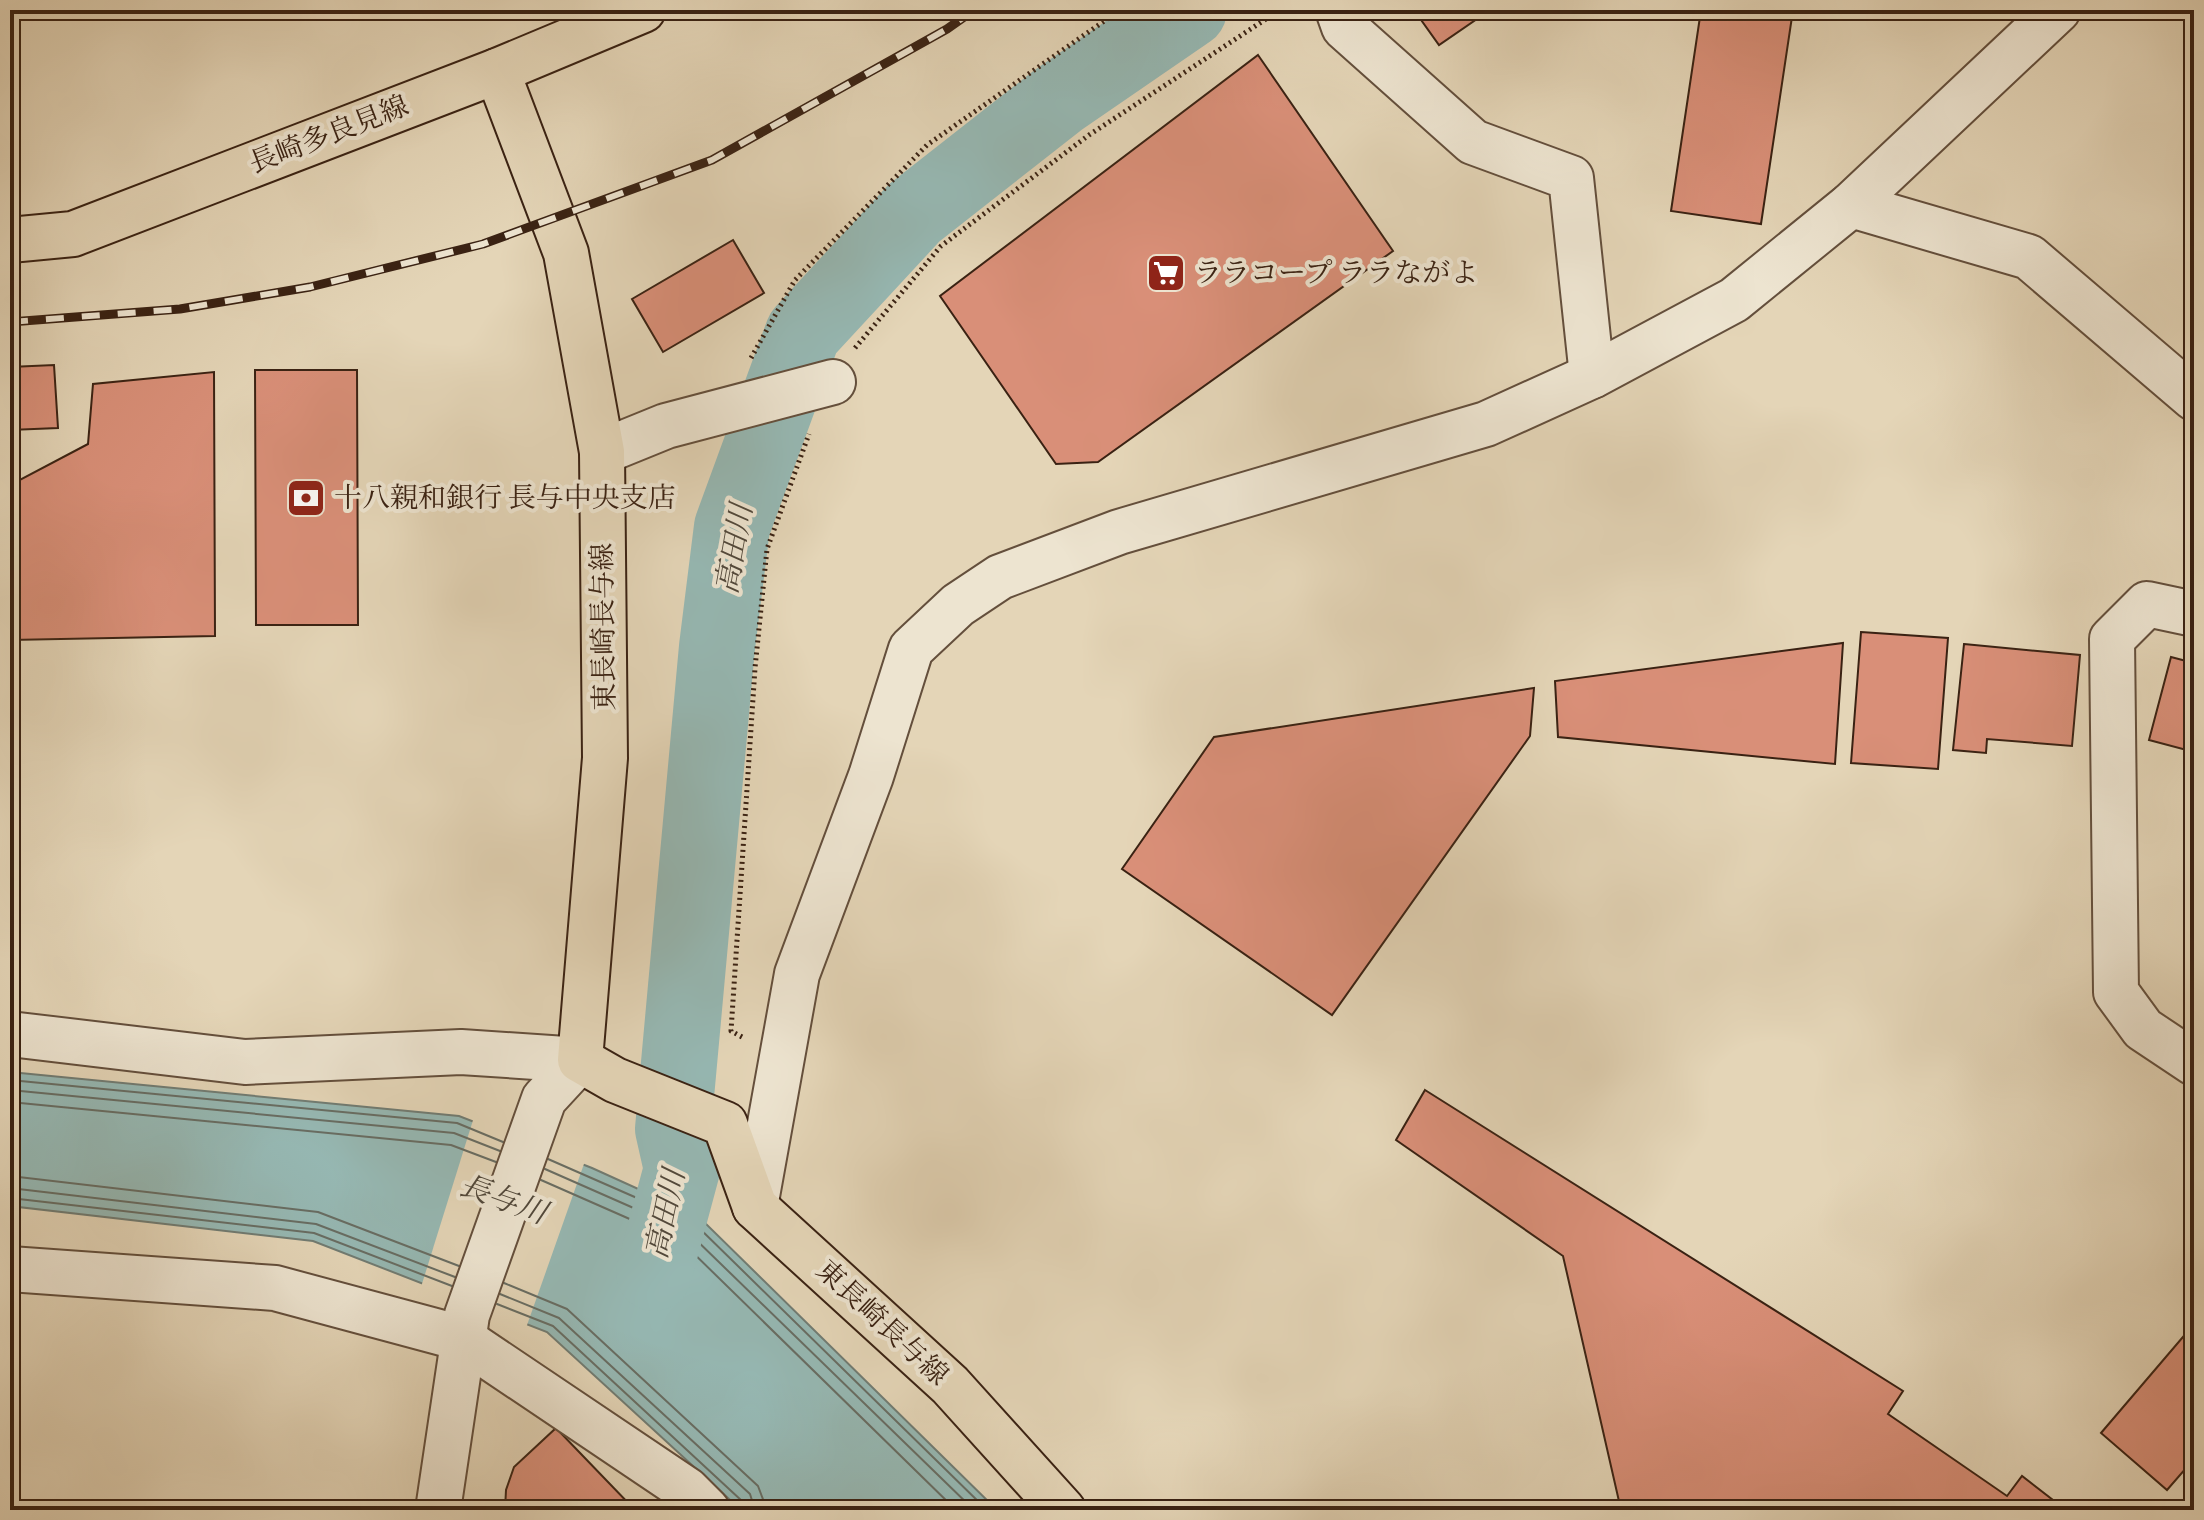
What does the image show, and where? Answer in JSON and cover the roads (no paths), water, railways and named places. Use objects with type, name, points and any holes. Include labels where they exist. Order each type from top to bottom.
[{"type":"main road","name":"長崎多良見線","points":[[10,240],[73,234],[497,71],[643,10]]},
{"type":"main road","name":"東長崎長与線","points":[[497,71],[566,253],[602,452],[605,758],[598,1070],[725,1124],[755,1207],[950,1385],[1063,1510]]},
{"type":"street","points":[[755,1207],[797,974],[871,776],[911,649],[958,605],[1000,577],[1119,532],[1486,424],[1592,376],[1734,300],[1851,205],[2058,10]]},
{"type":"street","points":[[1343,16],[1473,142],[1571,178],[1592,376]]},
{"type":"street","points":[[1851,205],[2029,257],[2194,398]]},
{"type":"street","points":[[602,452],[666,426],[832,382]]},
{"type":"street","points":[[2194,614],[2147,604],[2112,639],[2116,992],[2143,1029],[2194,1063]]},
{"type":"street","points":[[10,1034],[245,1062],[461,1052],[598,1070]]},
{"type":"street","points":[[438,1510],[464,1326],[544,1099],[598,1070]]},
{"type":"street","points":[[10,1269],[275,1288],[464,1326],[687,1490],[707,1510]]},
{"type":"water","name":"長与川","points":[[10,1072],[459,1116],[592,1168],[698,1216],[997,1510],[741,1510],[547,1332],[313,1241],[10,1206]]},
{"type":"waterway","name":"高田川","points":[[654,1273],[682,1169],[673,1129],[717,647],[732,527],[803,333],[914,213],[1058,100],[1189,10]]},
{"type":"railway","points":[[10,322],[180,309],[310,287],[483,244],[712,160],[947,29],[974,10]]},
{"type":"place","name":"ララコープ ララながよ","points":[[1166,273]]},
{"type":"place","name":"十八親和銀行 長与中央支店","points":[[306,498]]}]
